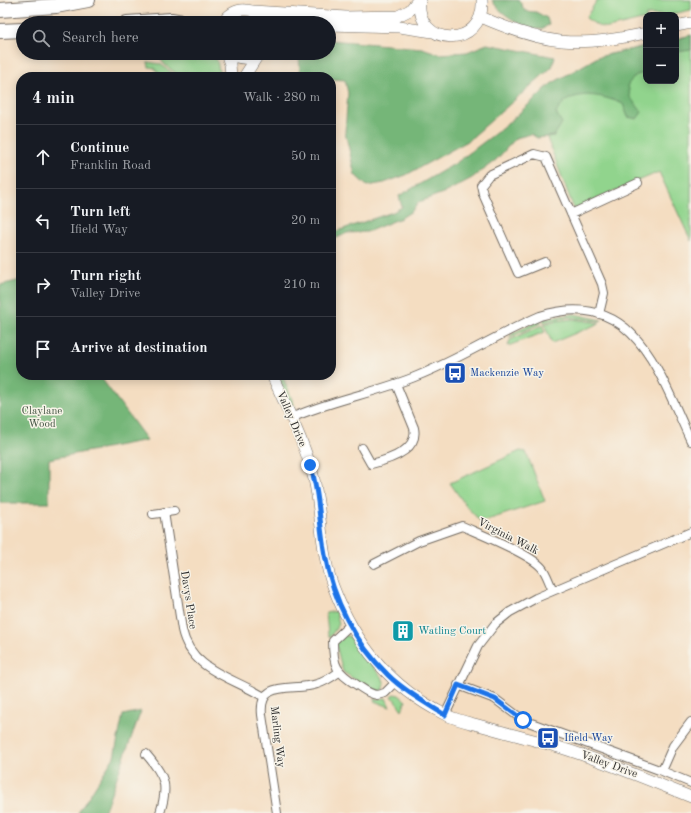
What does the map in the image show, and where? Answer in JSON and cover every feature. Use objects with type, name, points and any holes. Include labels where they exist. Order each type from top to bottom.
[{"type":"highway","points":[[0,10],[56,6],[88,0]]},
{"type":"highway","points":[[0,31],[16,30]]},
{"type":"street","points":[[336,17],[398,16],[410,10],[419,0]]},
{"type":"street","points":[[419,0],[421,17],[426,26],[433,32]]},
{"type":"street","points":[[336,25],[399,27],[433,32],[447,37],[461,36],[473,28],[481,17],[482,0]]},
{"type":"street","points":[[228,16],[235,11],[244,9],[319,16]]},
{"type":"street","points":[[253,11],[260,16]]},
{"type":"street","points":[[481,17],[522,33],[554,41],[592,43],[643,34]]},
{"type":"street","points":[[679,25],[691,23]]},
{"type":"street","points":[[228,60],[230,72]]},
{"type":"street","points":[[247,72],[255,60]]},
{"type":"street","points":[[544,262],[518,273],[483,194],[481,185],[489,175],[534,154],[546,157],[602,284],[604,293],[599,314]]},
{"type":"street","points":[[571,214],[638,183]]},
{"type":"street","points":[[291,418],[315,408],[396,384],[449,362],[540,316],[550,313],[575,310],[599,314],[622,325],[643,345],[657,369],[691,441]]},
{"type":"street","name":"Valley Drive","points":[[274,380],[308,460],[314,480],[329,574],[350,625],[367,651],[396,682],[445,715],[586,756],[691,797]]},
{"type":"street","points":[[362,448],[371,464],[401,452],[412,443],[415,435],[414,428],[396,384]]},
{"type":"street","points":[[153,514],[174,511]]},
{"type":"street","name":"Davys Place","points":[[164,512],[182,630],[193,655],[206,667],[264,697]]},
{"type":"street","name":"Virginia Walk","points":[[374,564],[419,541],[462,526],[534,561],[543,569],[553,590]]},
{"type":"street","points":[[445,715],[458,685],[478,646],[495,624],[518,606],[691,532]]},
{"type":"street","points":[[350,625],[333,641],[335,663],[339,672],[352,683],[375,695],[384,694],[396,682]]},
{"type":"street","name":"Marling Way","points":[[277,813],[262,708],[264,697],[275,690],[317,684],[339,672]]},
{"type":"street","points":[[458,685],[495,699],[523,720],[691,783]]},
{"type":"street","points":[[662,771],[673,746],[691,722]]},
{"type":"street","points":[[146,754],[159,769],[164,779],[165,795],[160,813]]},
{"type":"green space","points":[[492,0],[519,0],[525,11],[536,12],[547,18],[549,25],[541,29],[534,29],[520,24],[500,10]]},
{"type":"green space","points":[[597,0],[691,0],[691,10],[679,12],[643,12],[643,20],[608,28],[598,26],[586,18]]},
{"type":"green space","points":[[691,35],[691,241],[659,172],[574,209],[533,101],[551,84],[598,57],[643,47],[643,84],[679,84],[679,38]]},
{"type":"green space","points":[[691,35],[691,50],[679,52],[679,38]]},
{"type":"green space","points":[[336,41],[422,48],[440,54],[467,52],[487,44],[555,57],[552,67],[468,141],[406,175],[384,183],[367,186],[355,175],[345,132],[348,93],[345,80],[336,79],[336,72],[300,72],[299,60],[336,60]]},
{"type":"green space","points":[[643,47],[643,74],[636,75],[628,84],[630,97],[642,112],[637,119],[628,117],[623,104],[610,99],[587,95],[573,98],[563,103],[556,113],[562,123],[554,136],[537,138],[531,134],[516,138],[496,160],[472,178],[448,191],[419,202],[412,211],[401,218],[367,232],[347,233],[336,238],[337,231],[393,212],[402,207],[399,196],[456,163],[505,126],[551,84],[598,57]]},
{"type":"green space","points":[[161,60],[217,60],[219,72],[174,72]]},
{"type":"green space","points":[[148,62],[160,64],[171,72],[157,72],[155,68],[149,67]]},
{"type":"green space","name":"Claylane Wood","points":[[16,281],[16,380],[103,380],[147,440],[49,459],[49,503],[0,503],[0,285]]},
{"type":"green space","points":[[574,314],[602,320],[599,321],[569,317],[544,322],[543,319]]},
{"type":"green space","points":[[572,319],[600,323],[552,343],[544,324]]},
{"type":"green space","points":[[540,320],[541,323],[508,338],[513,333]]},
{"type":"green space","points":[[542,325],[545,332],[508,346],[510,340]]},
{"type":"green space","points":[[279,380],[284,380],[295,407],[290,403]]},
{"type":"green space","points":[[520,451],[526,452],[545,501],[481,522],[466,506],[450,483]]},
{"type":"green space","points":[[336,611],[339,624],[330,637],[328,635],[326,613]]},
{"type":"green space","points":[[345,635],[350,637],[383,679],[385,685],[383,690],[376,693],[343,672],[336,645],[338,638]]},
{"type":"green space","points":[[394,694],[399,695],[406,701],[402,710],[392,696]]},
{"type":"green space","points":[[386,698],[390,707],[374,701],[375,699]]},
{"type":"green space","points":[[141,711],[104,813],[78,813],[114,757],[123,715]]},
{"type":"place","name":"Mackenzie Way","points":[[455,373]]},
{"type":"place","name":"Watling Court","points":[[403,631]]},
{"type":"place","name":"Ifield Way","points":[[548,738]]},
{"type":"route","points":[[310,465],[318,501],[325,556],[331,582],[350,625],[360,642],[373,659],[387,675],[396,682],[422,701],[445,715],[458,685],[495,699],[523,720]]}]
